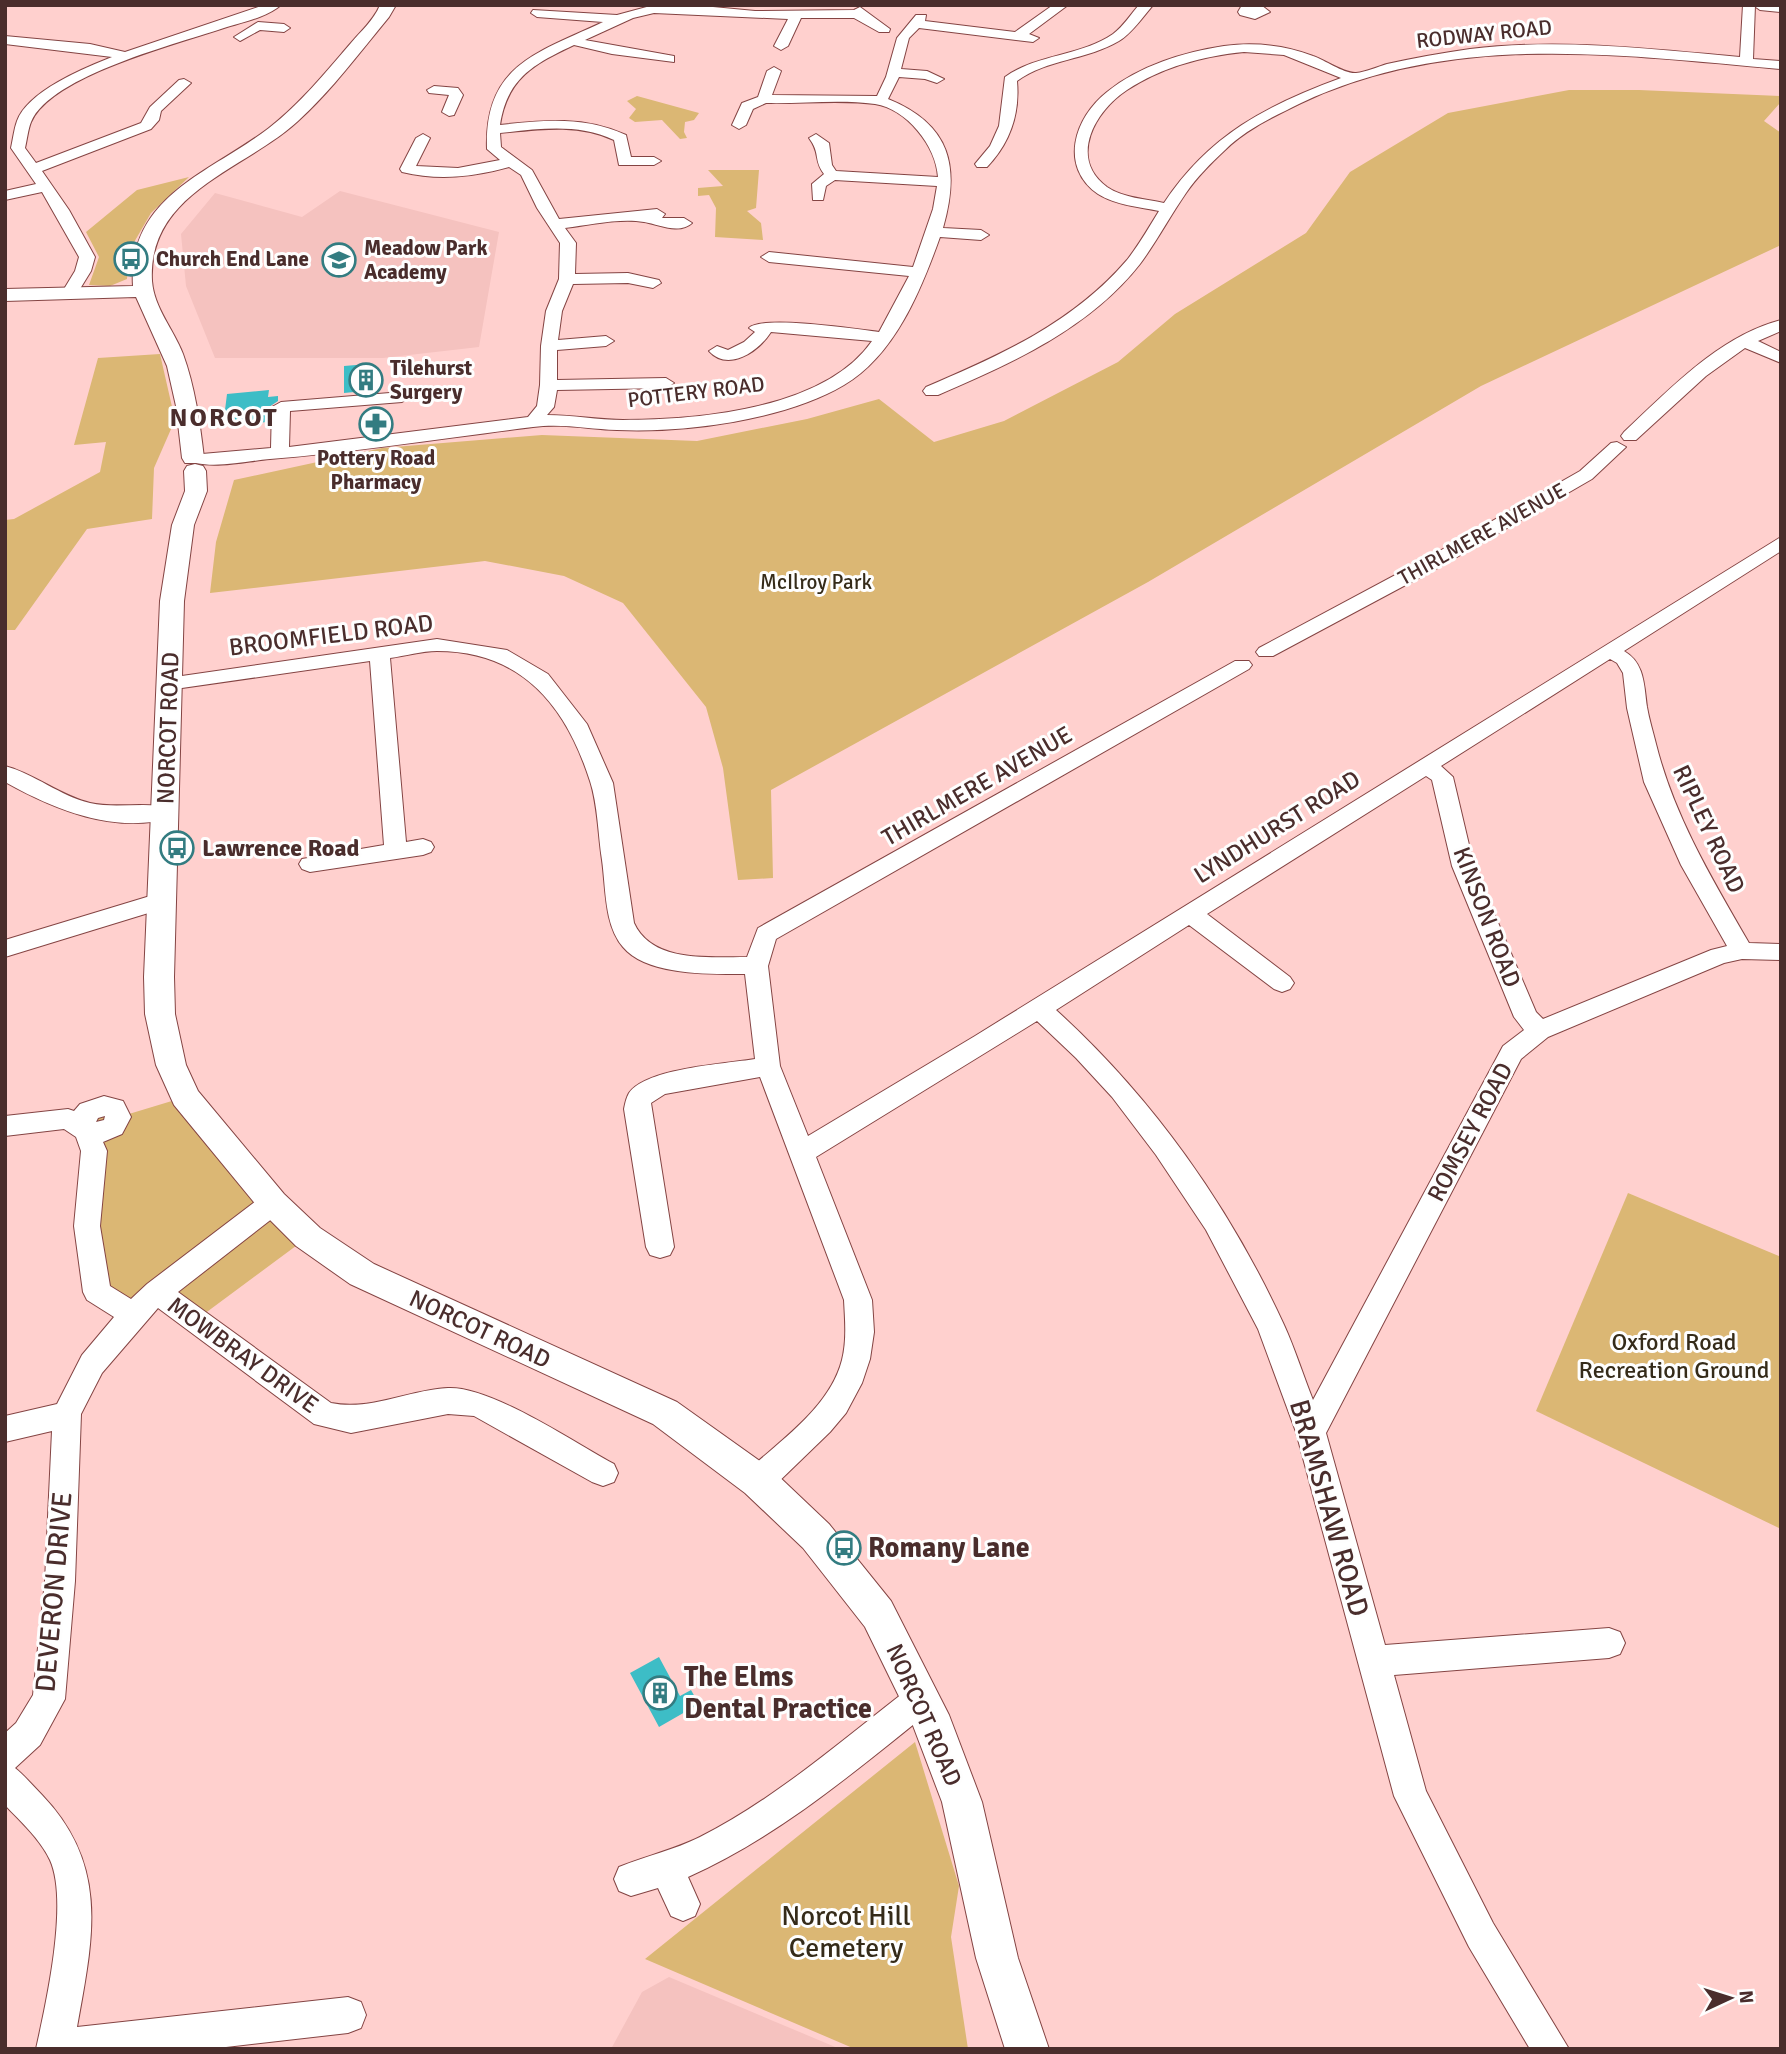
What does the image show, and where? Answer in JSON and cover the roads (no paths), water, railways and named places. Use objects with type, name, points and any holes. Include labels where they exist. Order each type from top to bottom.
[{"type":"street","points":[[69,294],[83,271],[87,257],[85,249],[47,186],[18,148],[22,113],[59,85],[128,56],[209,31],[275,5]]},
{"type":"street","name":"NORCOT ROAD","points":[[388,5],[377,22],[293,117],[274,133],[220,165],[182,194],[159,218],[148,240],[143,263],[144,291],[173,355],[196,491],[183,525],[172,601],[168,684],[160,901],[160,1014],[171,1065],[185,1097],[273,1203],[308,1237],[362,1274],[665,1413],[758,1481],[816,1536],[878,1614],[922,1698],[962,1802],[997,1958],[1027,2049]]},
{"type":"street","points":[[982,164],[993,154],[1010,116],[1013,102],[1010,80],[1019,71],[1066,59],[1119,36],[1136,14],[1147,5]]},
{"type":"street","points":[[1746,62],[1749,5]]},
{"type":"street","points":[[1760,5],[1781,7]]},
{"type":"street","points":[[535,419],[545,407],[549,385],[549,346],[554,311],[567,279],[568,243],[527,173],[494,149],[494,94],[536,59],[636,12],[654,9],[699,8],[759,15],[858,12],[884,29]]},
{"type":"street","points":[[1019,35],[1052,9]]},
{"type":"street","points":[[535,11],[620,19]]},
{"type":"street","points":[[781,46],[795,20],[794,13]]},
{"type":"street","points":[[737,119],[747,106],[764,99],[880,101],[889,90],[903,37],[919,21],[1033,38]]},
{"type":"street","points":[[209,31],[238,44],[258,26],[284,29]]},
{"type":"street","points":[[1169,208],[1105,192],[1090,179],[1081,158],[1081,136],[1090,116],[1123,86],[1154,71],[1205,55],[1234,50],[1260,32],[1295,53],[1353,78]]},
{"type":"street","points":[[5,40],[113,51],[128,56]]},
{"type":"street","points":[[574,40],[669,59]]},
{"type":"street","name":"RODWAY ROAD","points":[[930,391],[1023,352],[1065,326],[1105,293],[1134,260],[1197,169],[1234,134],[1290,103],[1353,78],[1422,61],[1513,50],[1577,49],[1781,65]]},
{"type":"street","points":[[764,99],[774,71]]},
{"type":"street","points":[[895,73],[933,75]]},
{"type":"street","points":[[33,169],[146,126],[152,120],[155,110],[184,83]]},
{"type":"street","points":[[434,90],[453,91],[462,95],[449,112]]},
{"type":"street","name":"POTTERY ROAD","points":[[192,460],[272,455],[520,424],[535,419],[589,425],[687,421],[761,408],[826,388],[859,367],[884,337],[919,272],[944,202],[945,164],[940,146],[909,117],[880,101]]},
{"type":"street","points":[[492,130],[559,121],[590,126],[621,138],[624,162],[653,161]]},
{"type":"street","points":[[424,138],[401,170],[427,174],[469,172],[509,162]]},
{"type":"street","points":[[816,138],[824,146],[825,165],[832,175]]},
{"type":"street","points":[[824,216],[825,207],[813,197],[819,184],[832,175],[946,182]]},
{"type":"street","points":[[5,196],[47,186]]},
{"type":"street","points":[[556,224],[653,215],[659,222],[684,223]]},
{"type":"street","points":[[934,232],[981,235]]},
{"type":"street","points":[[769,257],[919,272]]},
{"type":"street","points":[[567,279],[628,278],[653,283]]},
{"type":"street","points":[[5,295],[144,291]]},
{"type":"street","name":"THIRLMERE AVENUE","points":[[756,966],[766,934],[784,923],[1242,665],[1258,670],[1268,667],[1272,662],[1266,652],[1436,561],[1586,475],[1720,356],[1743,341],[1781,325]]},
{"type":"street","points":[[717,351],[728,356],[744,350],[755,343],[761,328],[786,327],[884,337]]},
{"type":"street","points":[[1743,341],[1781,358]]},
{"type":"street","points":[[549,346],[612,342]]},
{"type":"street","points":[[549,385],[656,381]]},
{"type":"street","points":[[272,455],[281,407],[402,397]]},
{"type":"street","name":"LYNDHURST ROAD","points":[[800,1154],[1781,543]]},
{"type":"street","name":"BROOMFIELD ROAD","points":[[168,684],[437,645],[500,653],[541,678],[577,724],[602,783],[622,923],[632,942],[652,954],[690,964],[756,966]]},
{"type":"street","name":"RIPLEY ROAD","points":[[1610,650],[1624,659],[1633,673],[1637,708],[1655,782],[1692,865],[1742,951]]},
{"type":"street","points":[[379,653],[396,851]]},
{"type":"street","name":"KINSON ROAD","points":[[1426,765],[1443,777],[1463,866],[1526,1017],[1539,1031]]},
{"type":"street","points":[[5,773],[28,786],[84,809],[103,813],[164,813]]},
{"type":"street","points":[[310,864],[423,847]]},
{"type":"street","points":[[5,949],[160,901]]},
{"type":"street","points":[[1189,913],[1282,983]]},
{"type":"street","name":"ROMSEY ROAD","points":[[1311,1432],[1512,1053],[1539,1031],[1719,956],[1742,951],[1781,952]]},
{"type":"street","points":[[756,966],[768,1066],[858,1300],[861,1318],[859,1355],[847,1388],[828,1413],[758,1481]]},
{"type":"street","name":"BRAMSHAW ROAD","points":[[1038,1008],[1086,1051],[1121,1090],[1165,1148],[1215,1222],[1271,1327],[1311,1432],[1411,1796],[1481,1935],[1551,2049]]},
{"type":"street","points":[[660,1247],[637,1110],[639,1098],[659,1084],[768,1066]]},
{"type":"street","points":[[5,1126],[68,1119],[86,1131],[94,1151],[87,1226],[97,1292],[133,1315]]},
{"type":"street","points":[[5,1429],[67,1425],[92,1364],[133,1315],[157,1292],[273,1203]]},
{"type":"street","name":"MOWBRAY DRIVE","points":[[157,1292],[324,1415],[351,1420],[449,1401],[478,1404],[603,1472]]},
{"type":"street","name":"DEVERON DRIVE","points":[[5,1756],[28,1734],[49,1699],[60,1581],[67,1425]]},
{"type":"street","points":[[1373,1661],[1609,1643]]},
{"type":"street","points":[[631,1879],[667,1870],[711,1851],[750,1829],[922,1698]]},
{"type":"street","points":[[5,1781],[55,1835],[69,1863],[75,1922],[54,2048],[348,2015]]},
{"type":"street","points":[[667,1870],[683,1905]]},
{"type":"place","name":"Church End Lane","points":[[131,259]]},
{"type":"place","name":"Meadow Park Academy","points":[[339,260]]},
{"type":"place","name":"Tilehurst Surgery","points":[[366,380]]},
{"type":"place","name":"Pottery Road Pharmacy","points":[[376,424]]},
{"type":"place","name":"Lawrence Road","points":[[177,848]]},
{"type":"place","name":"Romany Lane","points":[[844,1548]]},
{"type":"place","name":"The Elms Dental Practice","points":[[660,1693]]},
{"type":"district","name":"NORCOT","points":[[224,418]]},
{"type":"park label","name":"McIlroy Park","points":[[816,582]]},
{"type":"park label","name":"Oxford Road Recreation Ground","points":[[1674,1356]]},
{"type":"park label","name":"Norcot Hill Cemetery","points":[[846,1932]]}]
